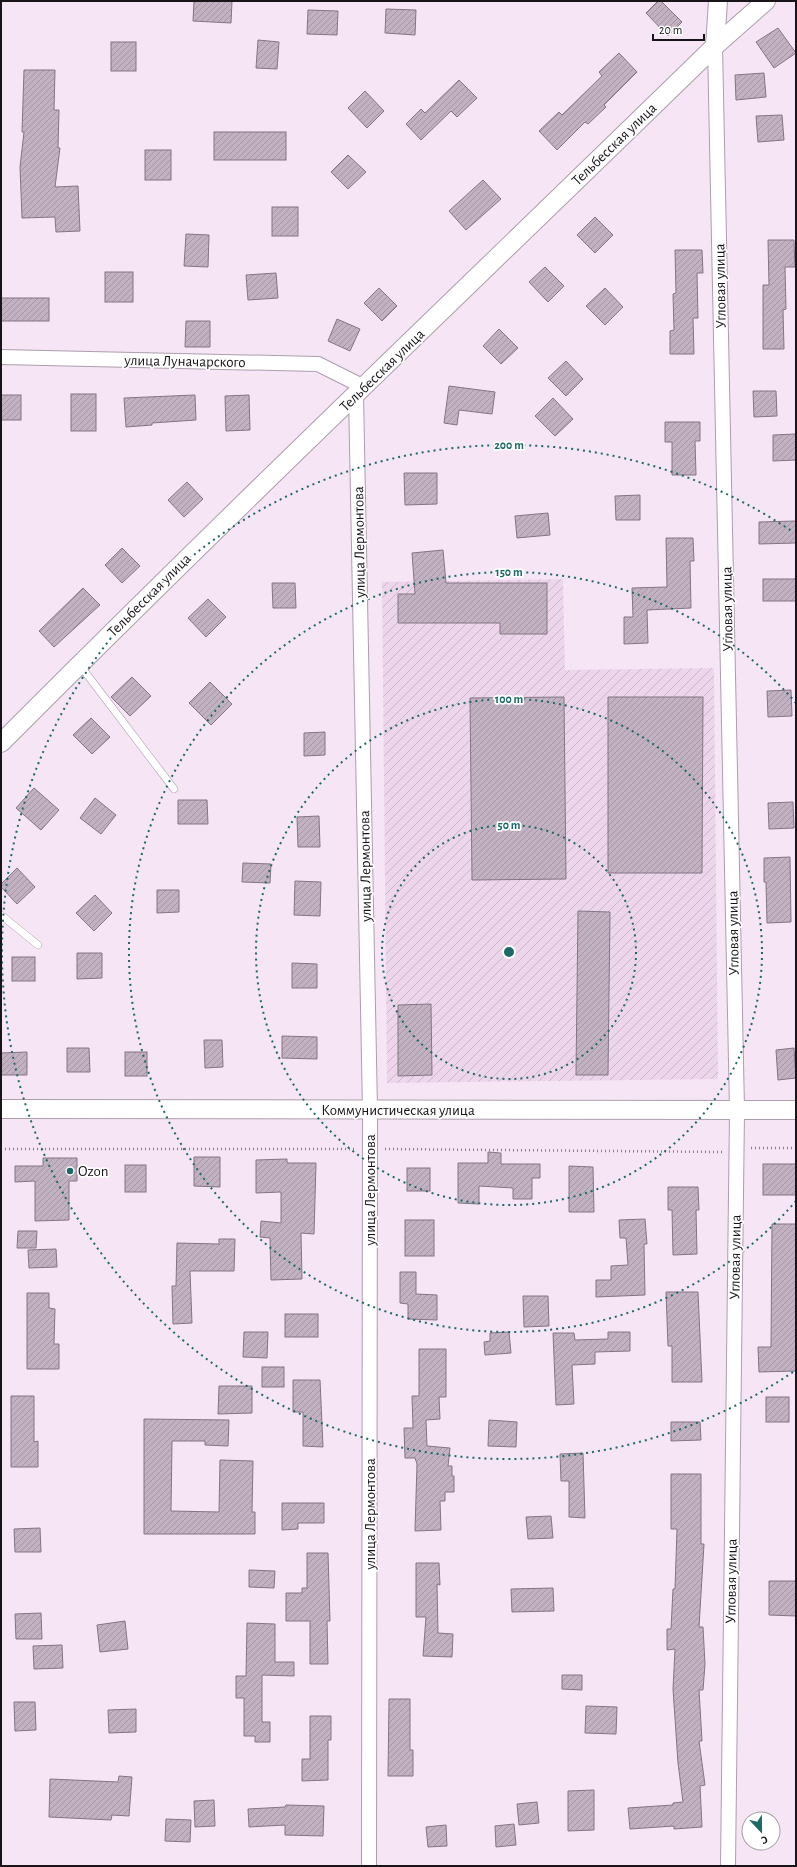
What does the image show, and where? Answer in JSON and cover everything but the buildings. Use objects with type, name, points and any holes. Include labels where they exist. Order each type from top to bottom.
[{"type":"street","name":"Угловая улица","points":[[718,1],[716,46],[737,1110],[728,1866]]},
{"type":"street","name":"Тельбесская улица","points":[[1,742],[207,537],[716,46],[766,1]]},
{"type":"street","name":"улица Луначарского","points":[[1,357],[318,364],[360,391]]},
{"type":"street","name":"улица Лермонтова","points":[[360,391],[370,1110],[369,1866]]},
{"type":"street","name":"Коммунистическая улица","points":[[1,1109],[796,1110]]},
{"type":"lane","points":[[79,664],[174,790]]},
{"type":"lane","points":[[1,915],[38,945]]},
{"type":"path","points":[[1,1149],[370,1149],[736,1152],[746,1148],[796,1148]]},
{"type":"shaded area","points":[[563,579],[565,670],[714,668],[718,1079],[387,1083],[382,582]]},
{"type":"place","name":"Ozon","points":[[70,1171]]}]
